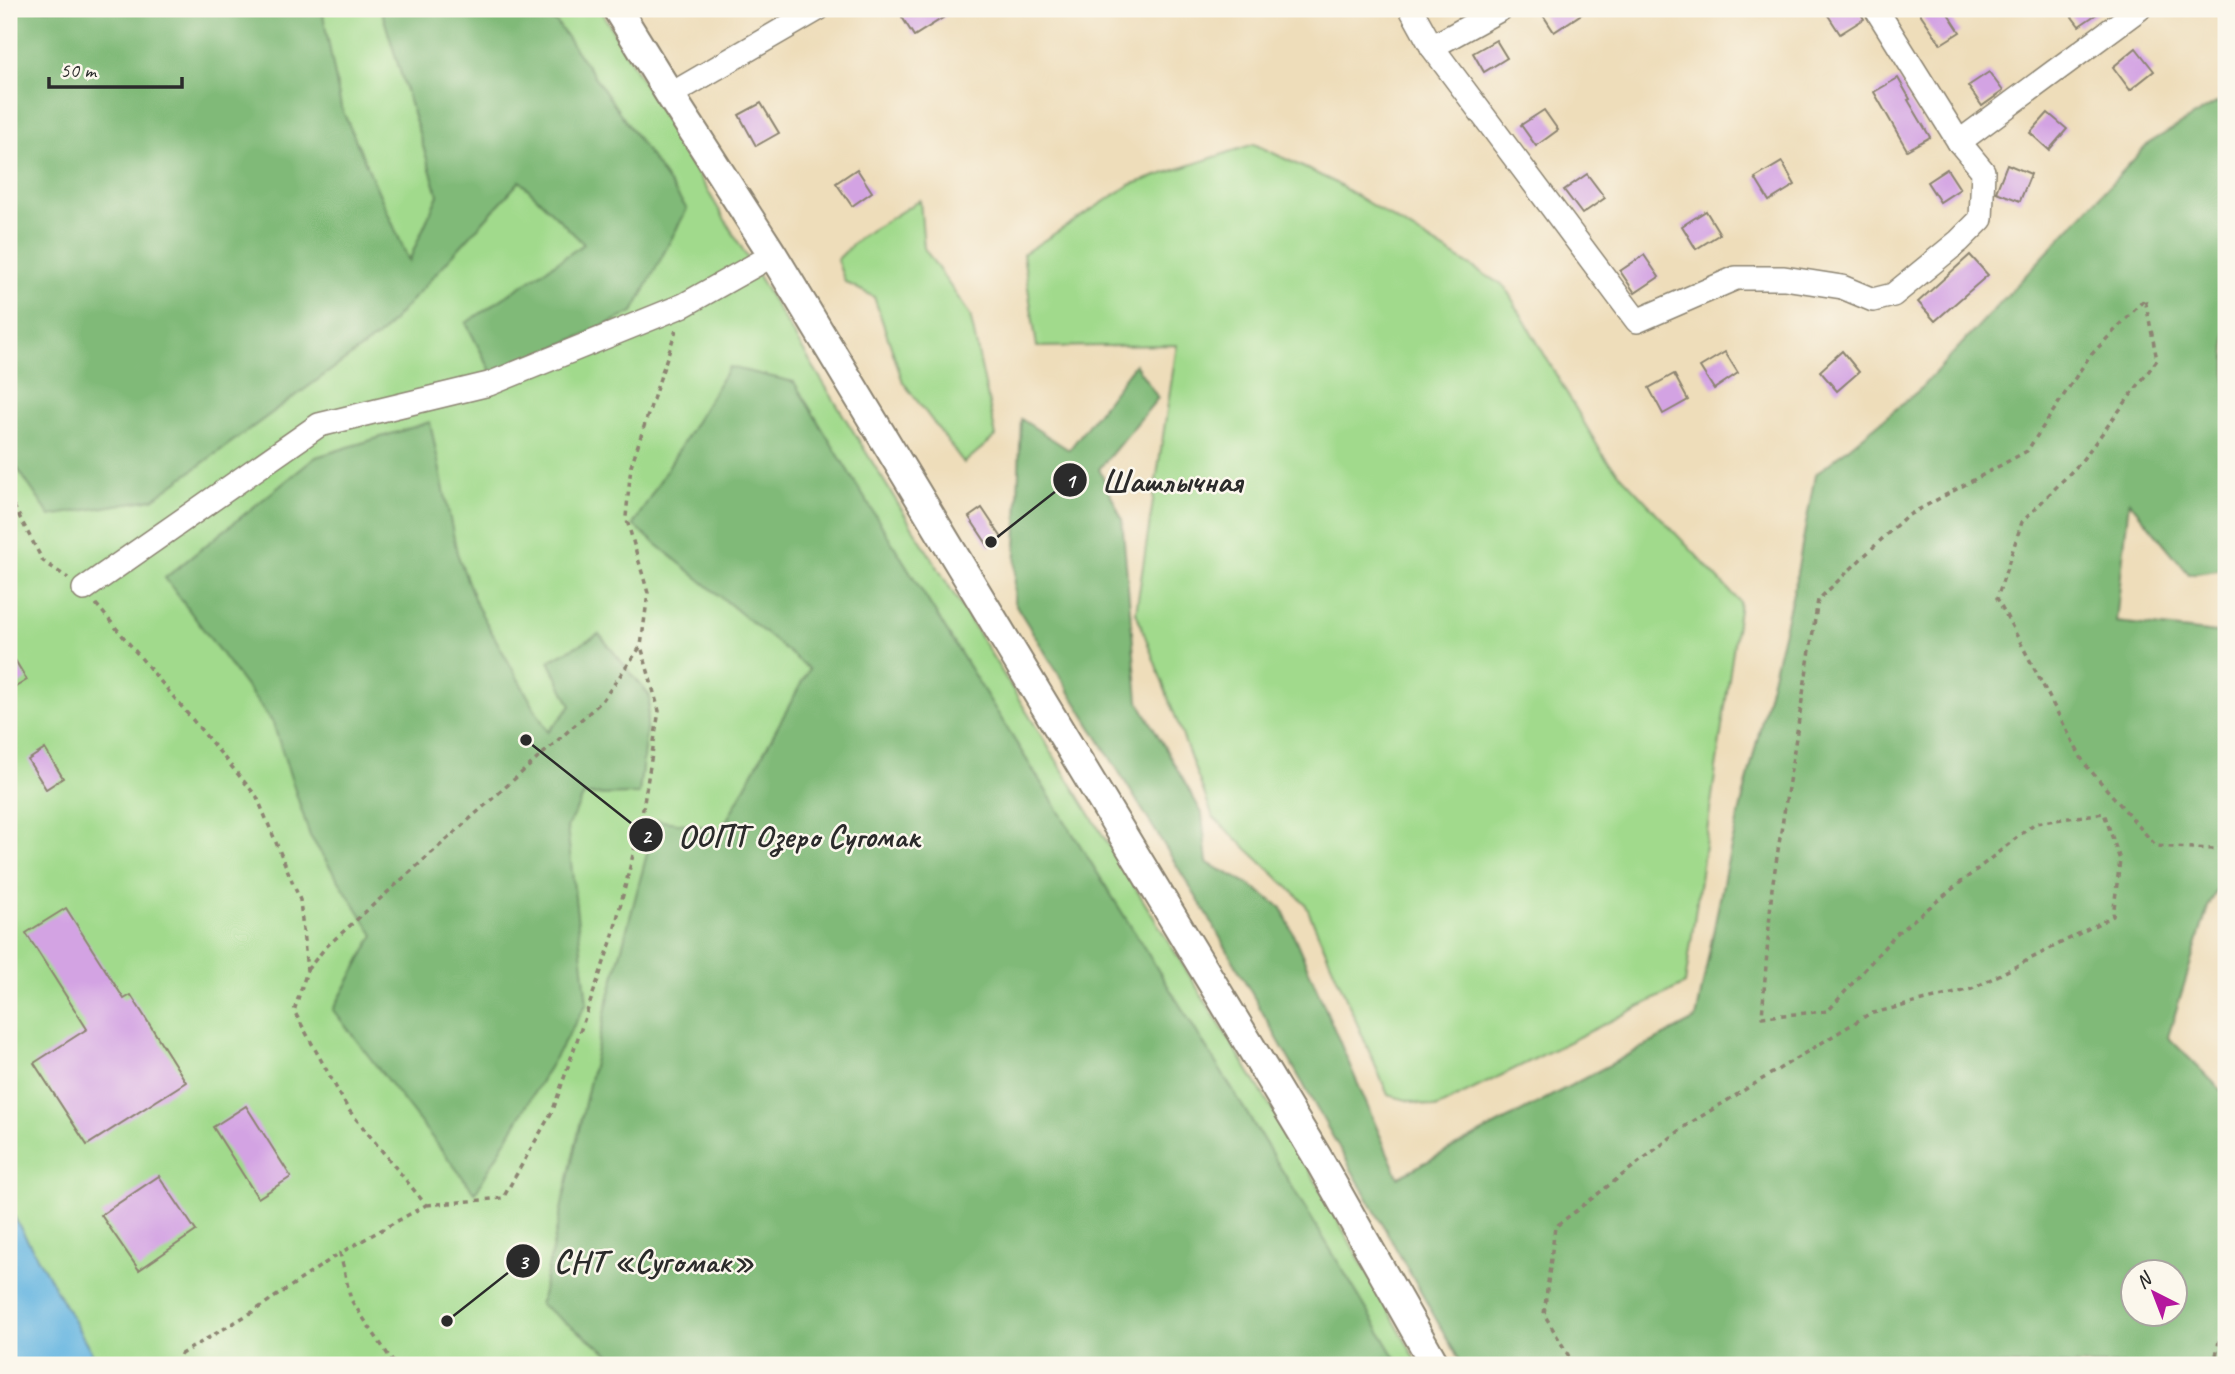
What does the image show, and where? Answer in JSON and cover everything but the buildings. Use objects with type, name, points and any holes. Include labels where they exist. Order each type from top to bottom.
[{"type":"main road","points":[[617,9],[773,255],[1315,1155],[1435,1365]]},
{"type":"street","points":[[670,95],[818,9]]},
{"type":"street","points":[[1411,9],[1432,47],[1637,321],[1736,278],[1784,278],[1842,286],[1873,300],[1893,295],[1959,241],[1981,219],[1983,171],[1959,142],[1876,9]]},
{"type":"street","points":[[1432,47],[1501,9]]},
{"type":"street","points":[[1959,142],[2139,9]]},
{"type":"street","points":[[84,589],[318,425],[489,384],[684,305],[773,255]]},
{"type":"path","points":[[1574,1365],[1544,1314],[1555,1227],[1687,1125],[1869,1014],[1972,989],[2113,916],[2120,860],[2104,813],[2035,823],[1896,934],[1828,1011],[1762,1017],[1772,888],[1818,600],[1905,517],[2026,451],[2089,357],[2145,299],[2157,360],[2080,463],[2022,522],[1997,598],[2084,763],[2156,846],[2215,849],[2226,846]]},
{"type":"path","points":[[179,1365],[181,1354],[254,1311],[340,1253],[426,1205],[503,1198],[553,1110],[612,939],[640,827],[659,711],[640,646],[648,593],[626,517],[631,466],[684,305]]},
{"type":"path","points":[[9,497],[43,561],[84,589],[257,797],[300,900],[307,971]]},
{"type":"path","points":[[426,1205],[348,1109],[294,1011],[307,971],[336,938],[602,701],[640,646]]},
{"type":"path","points":[[340,1253],[351,1300],[395,1365]]},
{"type":"path","points":[[2214,1365],[2226,1308]]},
{"type":"green space","points":[[9,9],[600,9],[782,316],[1306,1164],[1419,1365],[9,1365]]},
{"type":"green space","points":[[9,9],[322,9],[341,107],[409,261],[438,195],[381,9],[525,9],[557,23],[687,209],[633,312],[494,377],[466,323],[584,244],[520,181],[381,334],[153,499],[50,516],[9,456]]},
{"type":"green space","points":[[2226,97],[2226,569],[2189,574],[2129,501],[2116,622],[2226,634],[2226,873],[2208,907],[2168,1037],[2226,1095],[2226,1365],[1462,1365],[1208,916],[1014,602],[1021,419],[1069,450],[1135,364],[1158,398],[1099,469],[1122,519],[1138,700],[1202,813],[1207,863],[1247,883],[1282,908],[1398,1177],[1696,1019],[1726,868],[1794,589],[1815,475],[1918,391],[2149,143]]},
{"type":"green space","points":[[1254,144],[1332,181],[1505,287],[1604,457],[1740,602],[1685,984],[1436,1108],[1388,1095],[1305,903],[1213,817],[1136,612],[1177,345],[1037,347],[1023,254],[1130,185]]},
{"type":"green space","points":[[920,200],[924,248],[970,315],[996,436],[964,463],[903,382],[874,297],[845,282],[837,260],[859,238]]},
{"type":"green space","points":[[729,367],[794,382],[1400,1365],[625,1365],[540,1304],[607,1004],[656,820],[722,829],[809,669],[633,525]]},
{"type":"green space","points":[[430,422],[457,553],[477,606],[548,732],[571,706],[549,661],[599,634],[650,696],[639,794],[584,795],[567,827],[587,1003],[475,1193],[333,1010],[374,935],[310,836],[273,723],[165,578],[316,457]]},
{"type":"water","points":[[9,1208],[99,1365],[9,1365]]},
{"type":"place","name":"Шашлычная","points":[[991,542]]},
{"type":"place","name":"ООПТ Озеро Сугомак","points":[[526,740]]},
{"type":"place","name":"СНТ «Сугомак»","points":[[447,1321]]}]
